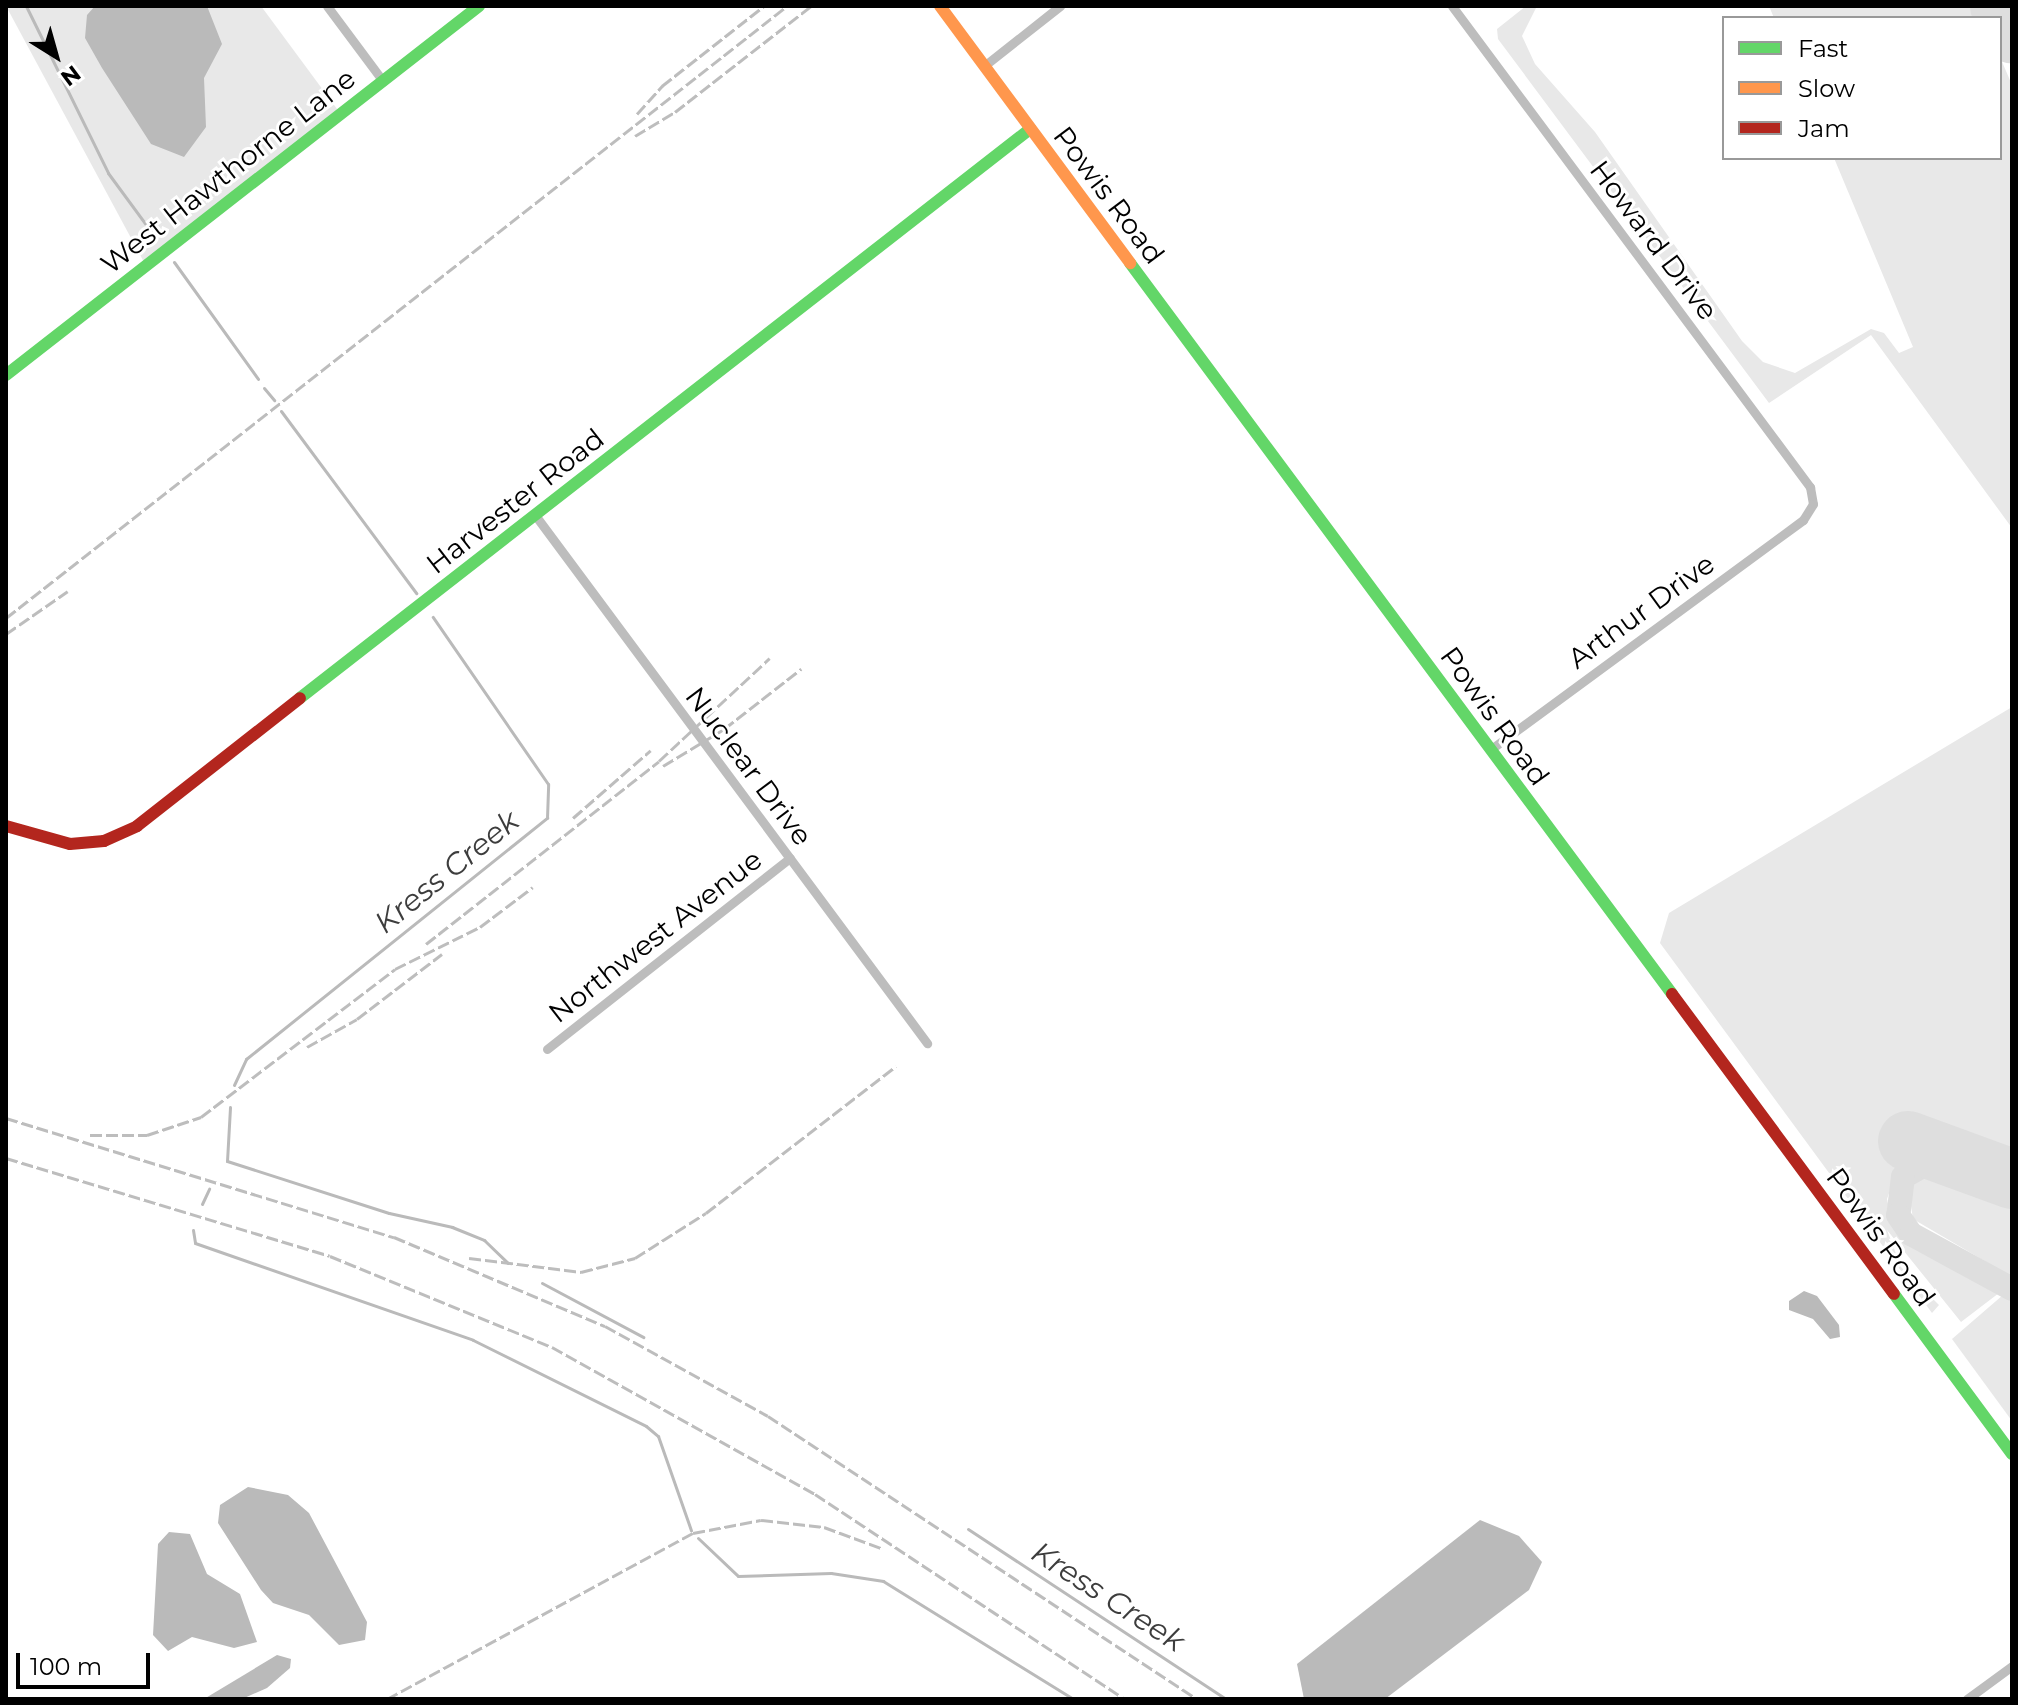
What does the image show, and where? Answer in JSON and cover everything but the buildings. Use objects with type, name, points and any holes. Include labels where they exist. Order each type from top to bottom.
[{"type":"street","points":[[327,6],[383,81]]},
{"type":"street","name":"West Hawthorne Lane","points":[[6,375],[479,6]]},
{"type":"street","name":"Powis Road","points":[[940,6],[2012,1454]]},
{"type":"street","points":[[984,66],[1060,6]]},
{"type":"street","name":"Howard Drive","points":[[1452,6],[1810,487],[1813,504]]},
{"type":"street","name":"Harvester Road","points":[[6,826],[70,844],[125,834],[1030,129]]},
{"type":"street","name":"Arthur Drive","points":[[1490,750],[1803,520],[1813,504]]},
{"type":"street","name":"Nuclear Drive","points":[[535,515],[927,1043]]},
{"type":"street","name":"Northwest Avenue","points":[[547,1049],[790,858]]},
{"type":"street","points":[[1967,1699],[2012,1666]]},
{"type":"shaded area","points":[[6,6],[261,6],[340,113],[145,264]]},
{"type":"shaded area","points":[[95,6],[207,6],[222,44],[204,78],[206,127],[184,157],[151,144],[102,68],[85,38],[87,15]]},
{"type":"shaded area","points":[[1526,6],[1537,6],[1522,36],[1535,64],[1595,132],[1742,341],[1763,362],[1795,373],[1871,329],[1884,333],[1899,353],[1913,347],[1835,160],[2002,160],[2002,62],[2012,85],[2012,528],[1871,335],[1769,403],[1498,39],[1497,29]]},
{"type":"shaded area","points":[[1769,6],[1979,6],[1983,16],[1773,16]]},
{"type":"shaded area","points":[[2012,707],[2012,1158],[1914,1121],[1887,1199],[1892,1224],[1906,1241],[1999,1293],[1961,1322],[1887,1230],[1901,1267],[1939,1305],[1932,1313],[1660,943],[1669,913]]},
{"type":"shaded area","points":[[1931,1173],[2012,1200],[2012,1277],[1913,1219],[1909,1193],[1918,1177]]},
{"type":"shaded area","points":[[1804,1291],[1817,1296],[1839,1325],[1840,1337],[1830,1339],[1813,1319],[1789,1310],[1789,1301]]},
{"type":"shaded area","points":[[2003,1295],[2012,1300],[2012,1421],[1952,1339]]},
{"type":"shaded area","points":[[248,1487],[288,1495],[309,1513],[367,1622],[365,1640],[339,1645],[309,1615],[273,1603],[261,1590],[218,1523],[220,1505]]},
{"type":"shaded area","points":[[1480,1520],[1519,1536],[1542,1562],[1529,1590],[1385,1699],[1304,1699],[1297,1664]]},
{"type":"shaded area","points":[[169,1532],[190,1534],[207,1574],[240,1594],[257,1642],[234,1648],[192,1637],[168,1651],[153,1635],[158,1544]]},
{"type":"shaded area","points":[[277,1655],[291,1659],[290,1668],[267,1688],[242,1699],[204,1699]]},
{"type":"waterway","name":"Kress Creek","points":[[26,6],[108,173],[155,237]]},
{"type":"waterway","name":"Kress Creek","points":[[174,262],[258,379]]},
{"type":"waterway","name":"Kress Creek","points":[[264,388],[274,400]]},
{"type":"waterway","name":"Kress Creek","points":[[281,411],[416,593]]},
{"type":"waterway","name":"Kress Creek","points":[[234,1085],[246,1059],[547,818],[548,784],[433,617]]},
{"type":"waterway","name":"Kress Creek","points":[[227,1161],[230,1107]]},
{"type":"waterway","points":[[227,1161],[389,1213],[452,1227],[484,1240],[508,1263]]},
{"type":"waterway","name":"Kress Creek","points":[[202,1204],[209,1189]]},
{"type":"waterway","name":"Kress Creek","points":[[193,1230],[195,1243],[473,1340],[646,1426],[658,1436],[691,1530]]},
{"type":"waterway","points":[[542,1283],[643,1337]]},
{"type":"waterway","name":"Kress Creek","points":[[968,1529],[1226,1699]]},
{"type":"waterway","name":"Kress Creek","points":[[698,1538],[738,1576],[831,1573],[883,1581],[1073,1699]]},
{"type":"taxiway","points":[[2002,6],[2012,16]]},
{"type":"taxiway","points":[[1944,1154],[1903,1177],[1898,1215],[1911,1234],[2012,1289]]},
{"type":"runway","points":[[2000,6],[2012,33]]},
{"type":"runway","points":[[1908,1141],[2012,1179]]},
{"type":"railway","points":[[637,114],[662,86],[764,6]]},
{"type":"railway","points":[[6,618],[787,6]]},
{"type":"railway","points":[[635,136],[675,112],[811,6]]},
{"type":"railway","points":[[6,634],[68,591]]},
{"type":"railway","points":[[426,944],[659,761],[770,658]]},
{"type":"railway","points":[[663,766],[724,729],[801,669]]},
{"type":"railway","points":[[573,818],[651,750]]},
{"type":"railway","points":[[90,1135],[147,1135],[201,1117],[395,969],[480,927],[533,887]]},
{"type":"railway","points":[[307,1047],[357,1019],[442,954]]},
{"type":"railway","points":[[469,1258],[581,1272],[635,1258],[706,1213],[896,1066]]},
{"type":"railway","points":[[6,1118],[394,1237],[605,1326],[768,1416],[1197,1699]]},
{"type":"railway","points":[[6,1158],[330,1256],[552,1347],[815,1494],[1125,1699]]},
{"type":"railway","points":[[387,1699],[693,1533],[761,1520],[824,1527],[881,1548]]},
{"type":"traffic: fast","points":[[6,375],[479,6]]},
{"type":"traffic: fast","points":[[300,698],[1030,129]]},
{"type":"traffic: fast","points":[[1130,263],[1672,994]]},
{"type":"traffic: fast","points":[[1894,1294],[2012,1454]]},
{"type":"traffic: slow","points":[[940,6],[1130,263]]},
{"type":"traffic: jam","points":[[6,826],[70,844],[104,841],[137,826],[300,698]]},
{"type":"traffic: jam","points":[[1672,994],[1894,1294]]}]
